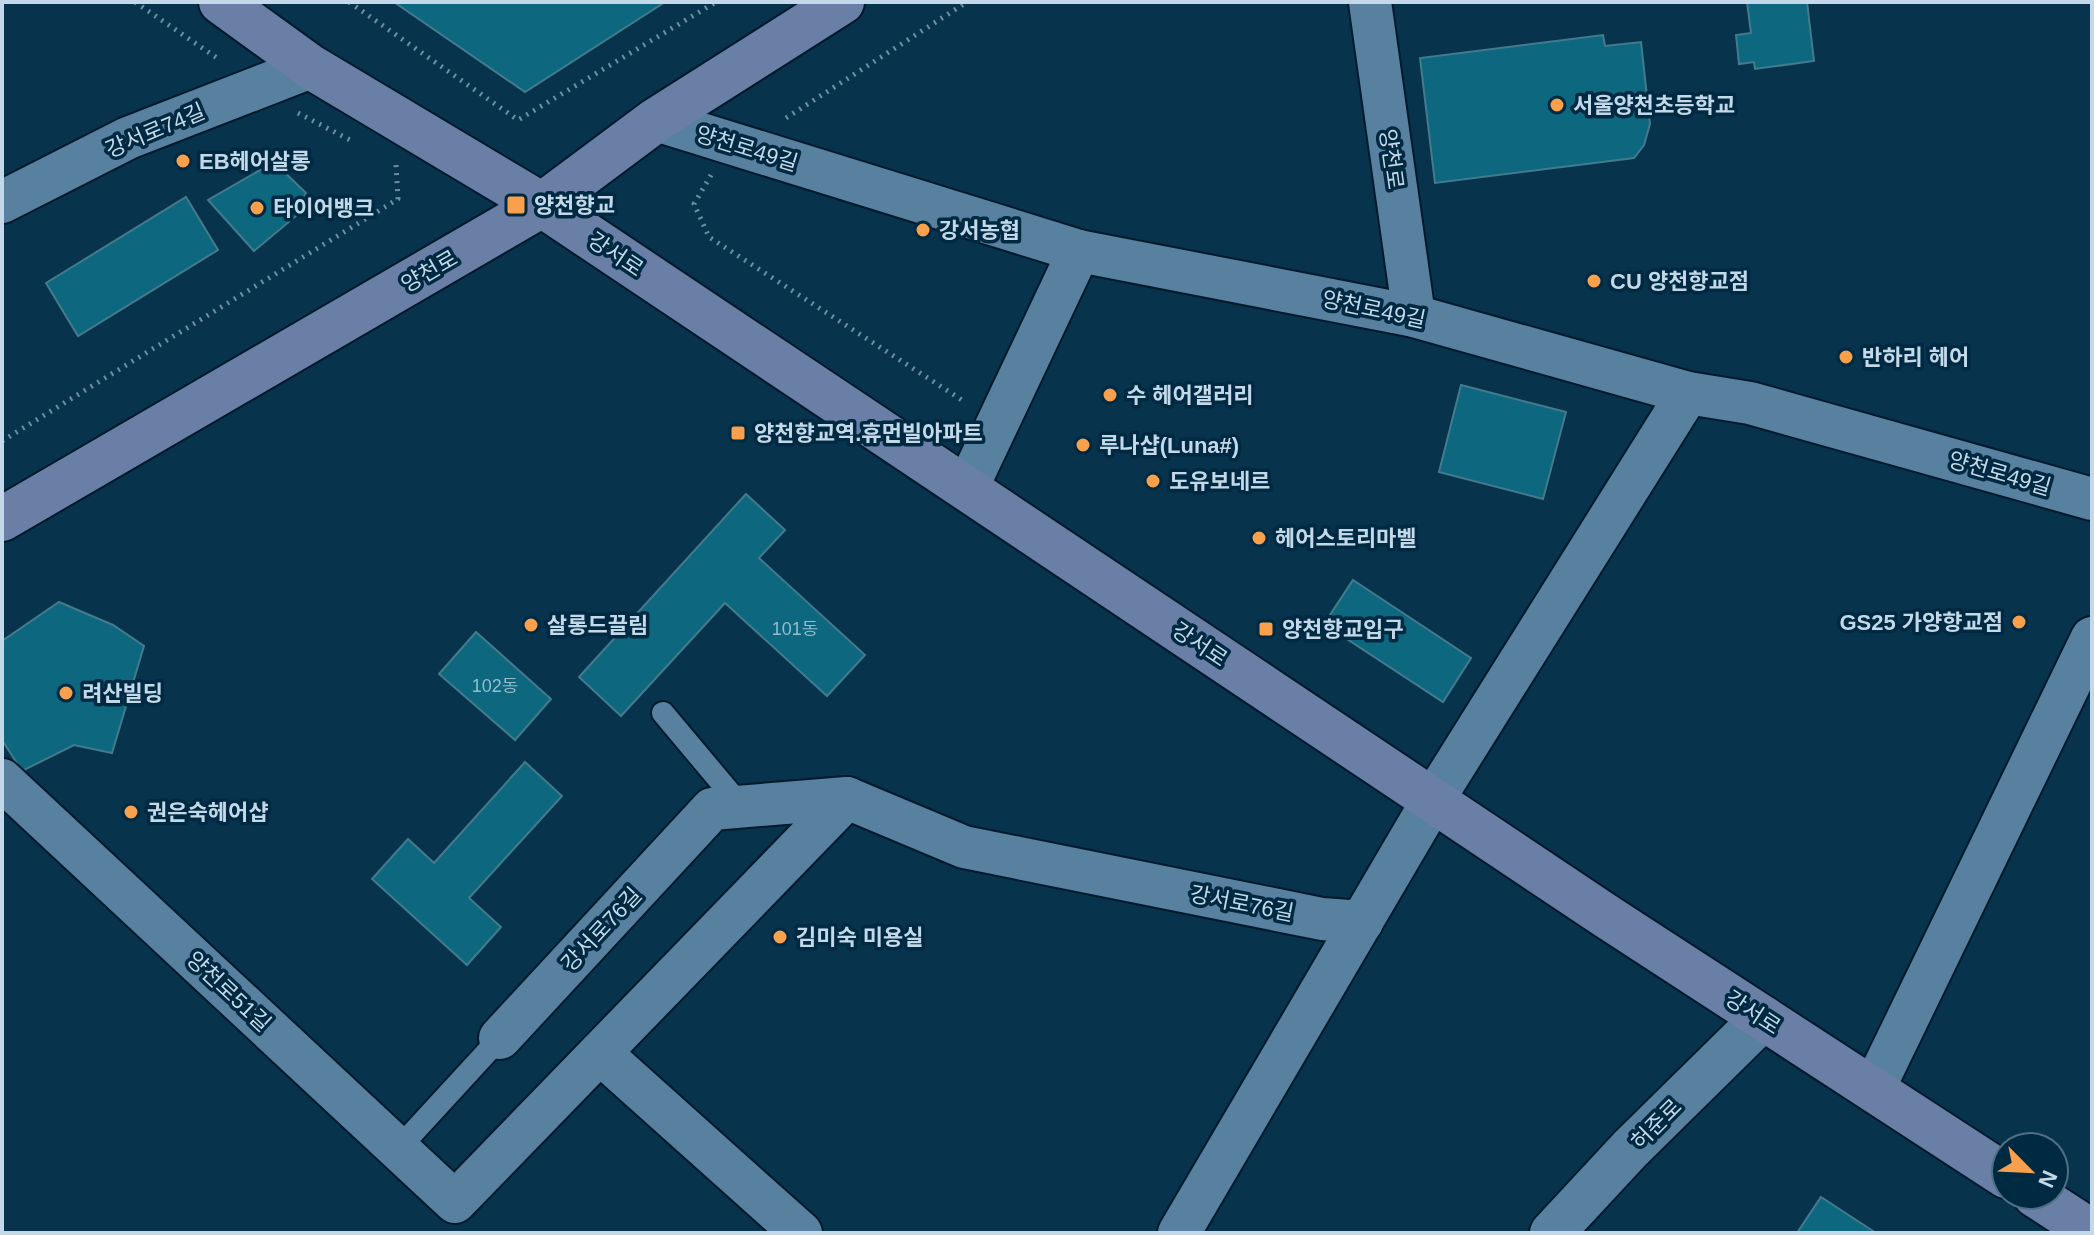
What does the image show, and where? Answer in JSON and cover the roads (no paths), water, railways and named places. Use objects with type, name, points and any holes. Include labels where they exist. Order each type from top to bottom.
[{"type":"main road","name":"강서로","points":[[221,2],[311,67],[542,205],[1433,800],[1990,1166]]},
{"type":"main road","name":"양천로","points":[[2,519],[542,205],[656,120],[842,2]]},
{"type":"main road","points":[[2060,1211],[2092,1232]]},
{"type":"street","name":"양천로","points":[[1370,2],[1414,316]]},
{"type":"street","name":"강서로74길","points":[[2,202],[128,138],[311,67]]},
{"type":"street","name":"양천로49길","points":[[656,120],[1079,251],[1414,316],[1688,393],[1750,403],[2092,499]]},
{"type":"street","points":[[967,488],[1079,251]]},
{"type":"street","points":[[1179,1233],[1433,800],[1688,393]]},
{"type":"street","points":[[1873,1090],[2092,638]]},
{"type":"street","name":"양천로51길","points":[[2,780],[455,1202],[600,1053]]},
{"type":"street","points":[[801,1233],[600,1053],[847,798]]},
{"type":"street","name":"강서로76길","points":[[500,1038],[712,809],[847,798],[964,847],[1322,919],[1362,922]]},
{"type":"street","name":"허준로","points":[[1552,1233],[1630,1149],[1763,1018]]},
{"type":"lane","points":[[663,713],[741,806]]},
{"type":"lane","name":"강서로76길","points":[[398,1149],[500,1038]]},
{"type":"place","name":"서울양천초등학교","points":[[1557,105]]},
{"type":"place","name":"EB헤어살롱","points":[[183,161]]},
{"type":"place","name":"양천향교","points":[[516,205]]},
{"type":"place","name":"타이어뱅크","points":[[257,208]]},
{"type":"place","name":"강서농협","points":[[923,230]]},
{"type":"place","name":"CU 양천향교점","points":[[1594,281]]},
{"type":"place","name":"반하리 헤어","points":[[1846,357]]},
{"type":"place","name":"수 헤어갤러리","points":[[1110,395]]},
{"type":"place","name":"양천향교역.휴먼빌아파트","points":[[738,433]]},
{"type":"place","name":"루나샵(Luna#)","points":[[1083,445]]},
{"type":"place","name":"도유보네르","points":[[1153,481]]},
{"type":"place","name":"헤어스토리마벨","points":[[1259,538]]},
{"type":"place","name":"GS25 가양향교점","points":[[2019,622]]},
{"type":"place","name":"살롱드끌림","points":[[531,625]]},
{"type":"place","name":"양천향교입구","points":[[1266,629]]},
{"type":"place","name":"려산빌딩","points":[[66,693]]},
{"type":"place","name":"권은숙헤어샵","points":[[131,812]]},
{"type":"place","name":"김미숙 미용실","points":[[780,937]]}]
